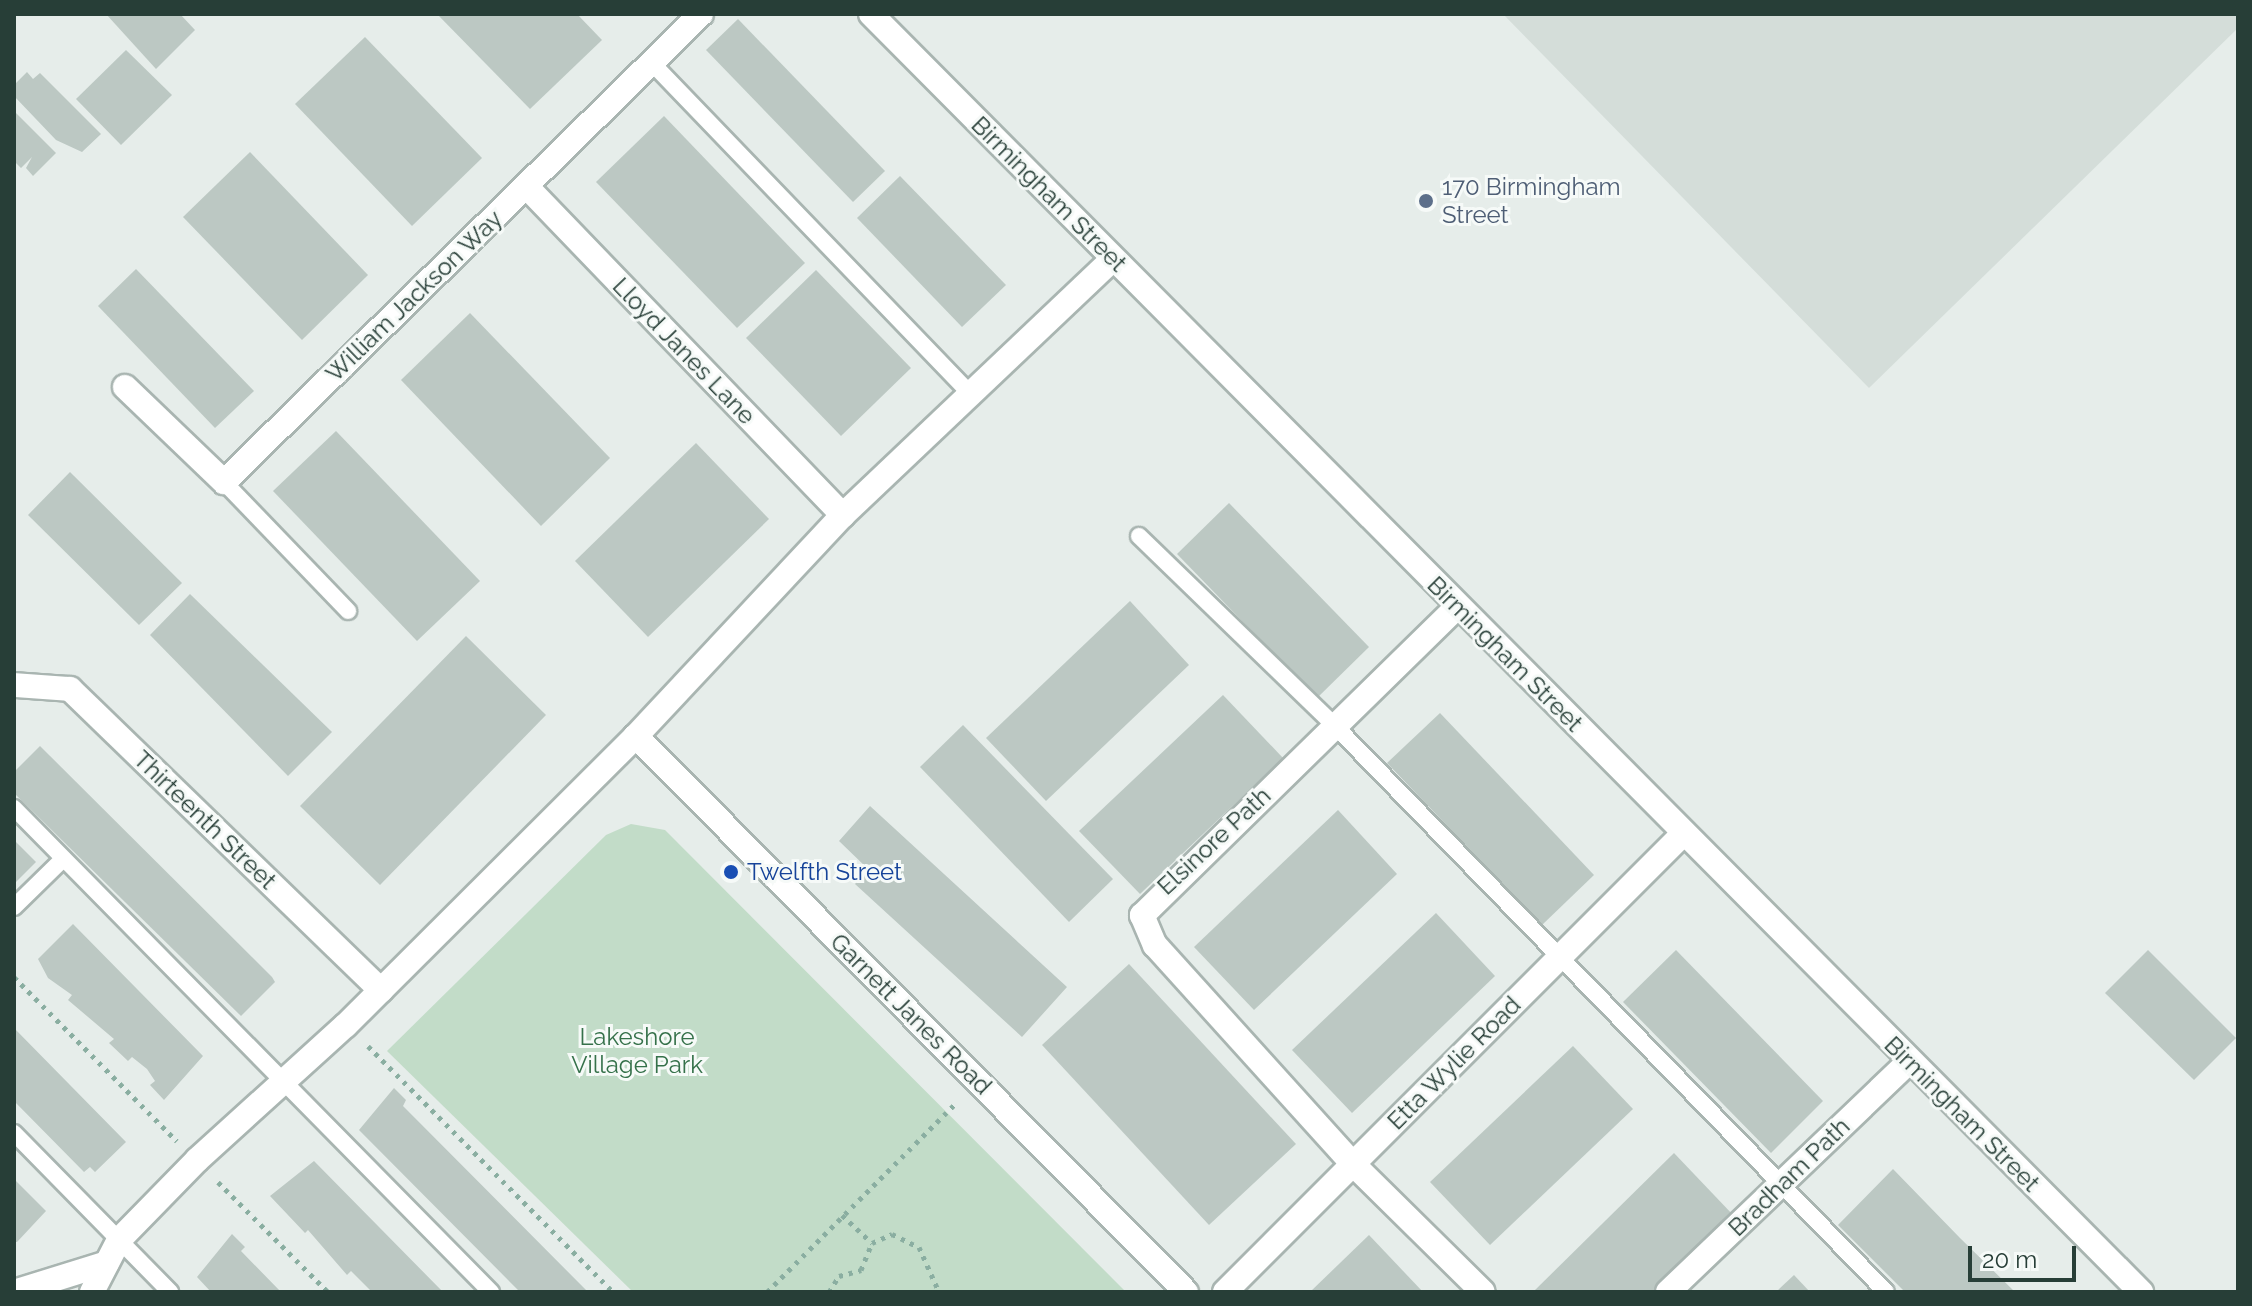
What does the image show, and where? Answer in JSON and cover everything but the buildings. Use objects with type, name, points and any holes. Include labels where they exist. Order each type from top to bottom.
[{"type":"street","name":"William Jackson Way","points":[[224,482],[701,14]]},
{"type":"street","name":"Birmingham Street","points":[[871,14],[2136,1290]]},
{"type":"street","name":"Lloyd Janes Lane","points":[[526,186],[843,515]]},
{"type":"street","points":[[92,1292],[119,1240],[197,1160],[286,1083],[346,1025],[636,736],[843,515],[1113,259]]},
{"type":"street","points":[[125,387],[224,482]]},
{"type":"street","name":"Elsinore Path","points":[[1353,1164],[1155,945],[1142,915],[1457,607]]},
{"type":"street","name":"Thirteenth Street","points":[[14,685],[70,689],[381,990]]},
{"type":"street","name":"Garnett Janes Road","points":[[636,736],[1186,1292]]},
{"type":"street","name":"Etta Wylie Road","points":[[1225,1292],[1683,834]]},
{"type":"street","name":"Bradham Path","points":[[1668,1292],[1909,1062]]},
{"type":"street","points":[[1353,1164],[1483,1292]]},
{"type":"street","points":[[14,1292],[107,1263]]},
{"type":"lane","points":[[652,63],[970,393]]},
{"type":"lane","points":[[224,482],[348,611]]},
{"type":"lane","points":[[1139,536],[1336,727],[1886,1292]]},
{"type":"lane","points":[[14,808],[491,1292]]},
{"type":"lane","points":[[14,907],[63,859]]},
{"type":"lane","points":[[14,1133],[170,1292]]},
{"type":"path","points":[[14,977],[328,1292]]},
{"type":"path","points":[[346,1025],[613,1292]]},
{"type":"path","points":[[767,1292],[978,1081]]},
{"type":"path","points":[[842,1215],[872,1243]]},
{"type":"path","points":[[829,1292],[839,1276],[861,1270],[872,1243],[892,1234],[919,1247],[939,1292]]},
{"type":"shaded area","points":[[1503,14],[2238,14],[2238,28],[1869,388]]},
{"type":"green space","name":"Lakeshore Village Park","points":[[631,824],[665,830],[1126,1292],[633,1292],[387,1051],[606,835]]},
{"type":"place","name":"170 Birmingham Street","points":[[1426,201]]},
{"type":"place","name":"Twelfth Street","points":[[731,872]]}]
